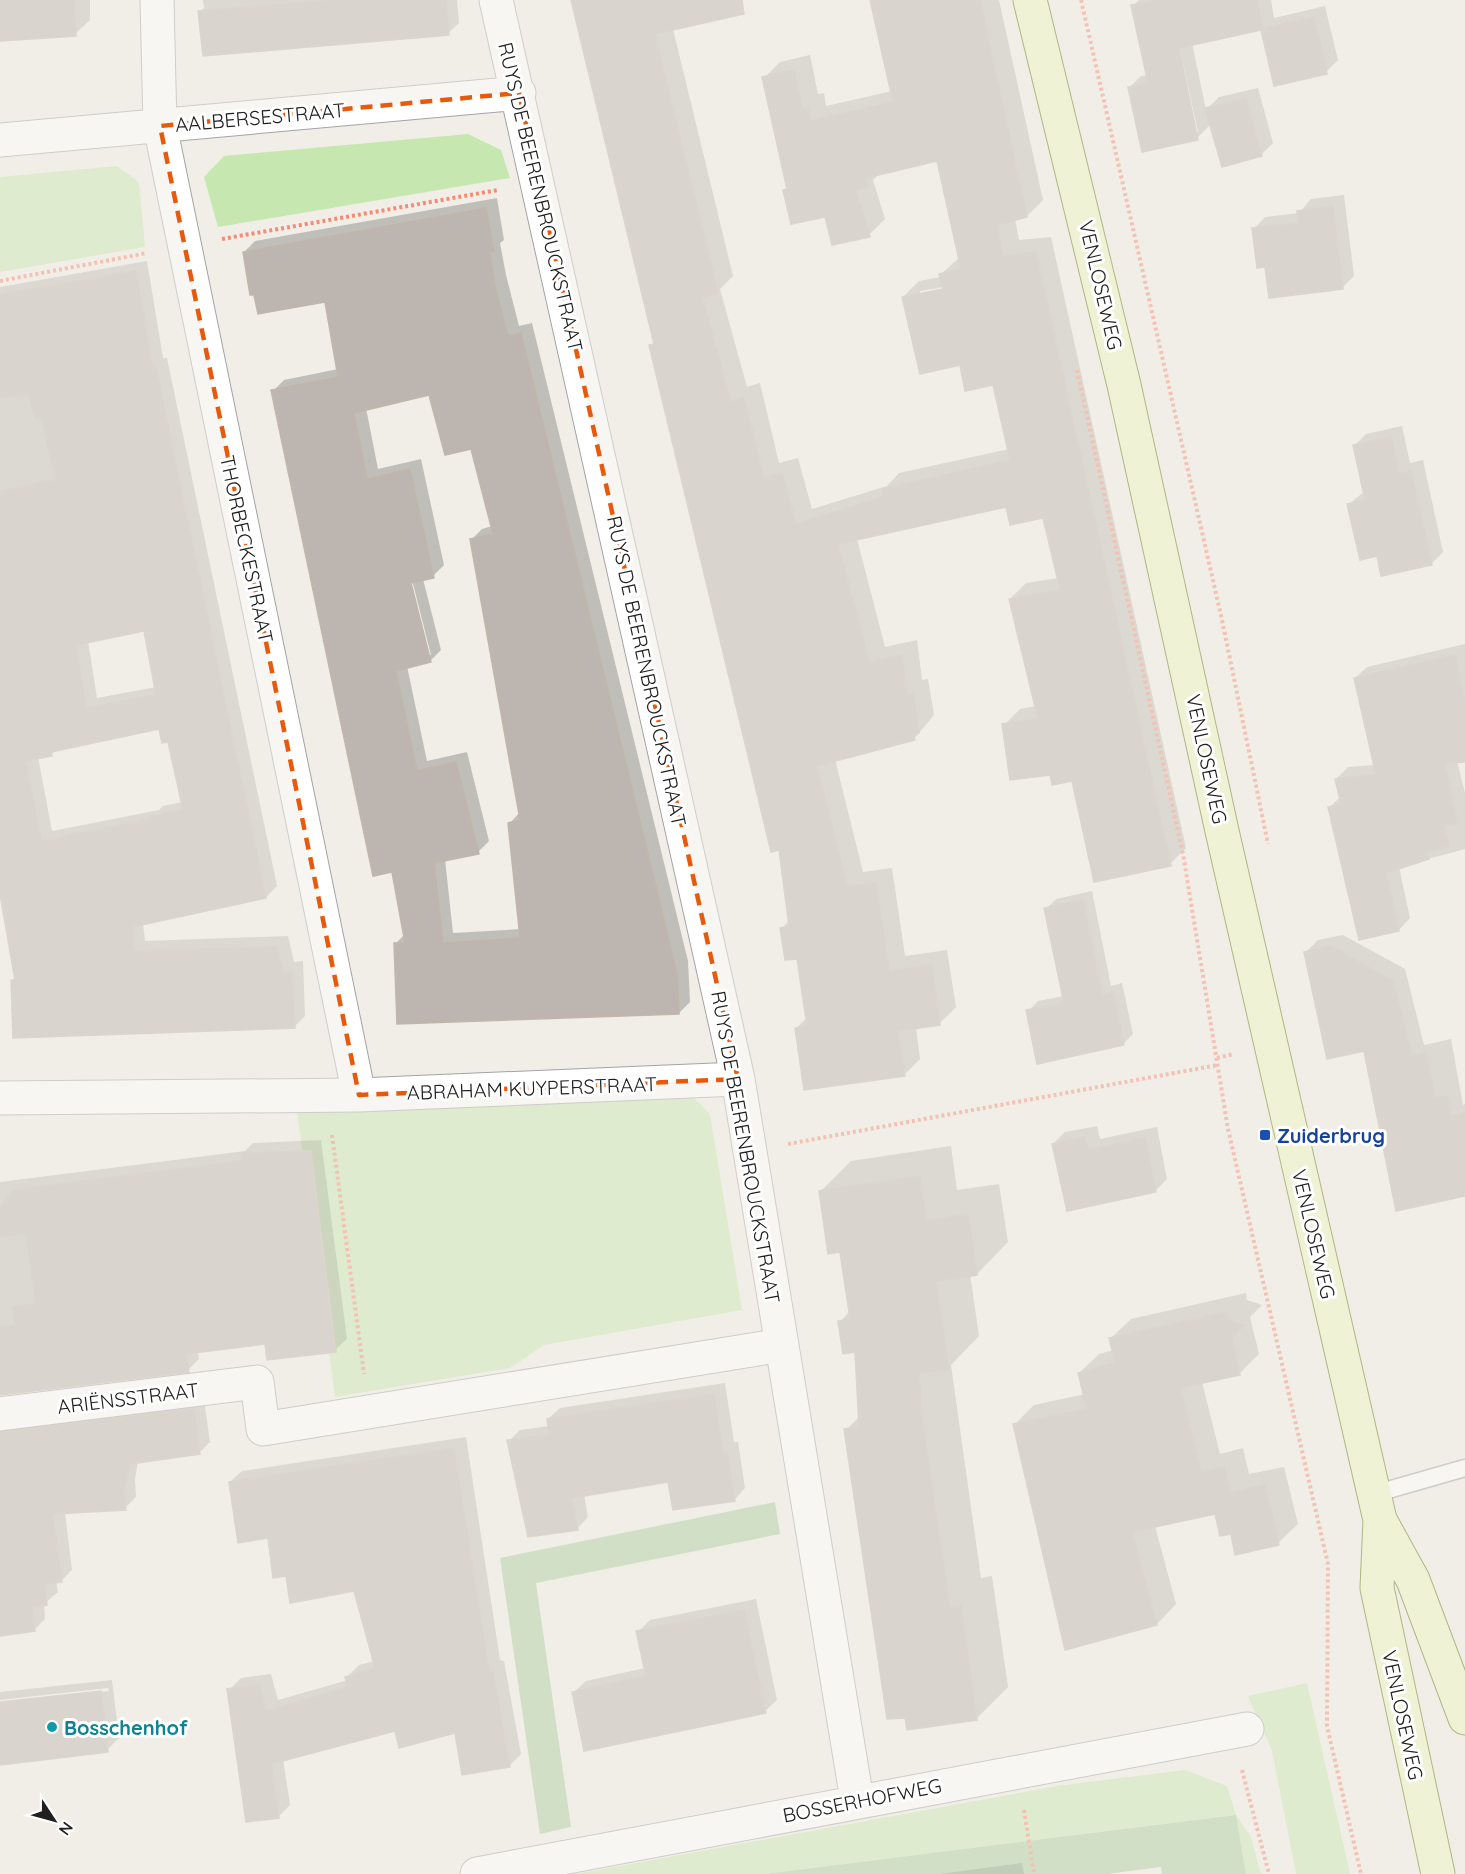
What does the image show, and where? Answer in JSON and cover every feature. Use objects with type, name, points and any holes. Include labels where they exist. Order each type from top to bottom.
[{"type":"main road","name":"VENLOSEWEG","points":[[1030,0],[1125,385],[1222,831],[1377,1507],[1377,1588],[1437,1874]]},
{"type":"main road","name":"VENLOSEWEG","points":[[1377,1507],[1413,1580],[1465,1718]]},
{"type":"street","name":"THORBECKESTRAAT","points":[[157,0],[160,126],[359,1095]]},
{"type":"street","name":"RUYS DE BEERENBROUCKSTRAAT","points":[[496,0],[519,93],[738,1079],[857,1800]]},
{"type":"street","name":"AALBERSESTRAAT","points":[[0,140],[519,93]]},
{"type":"street","name":"ABRAHAM KUYPERSTRAAT","points":[[1,1090],[326,1096],[738,1079]]},
{"type":"street","points":[[369,1412],[782,1345]]},
{"type":"street","name":"ARIËNSSTRAAT","points":[[0,1414],[257,1382],[263,1429],[369,1412]]},
{"type":"street","name":"BOSSERHOFWEG","points":[[477,1874],[857,1800],[1239,1730]]},
{"type":"lane","points":[[1377,1507],[1465,1468]]},
{"type":"path","points":[[1081,0],[1222,621],[1270,854]]},
{"type":"path","points":[[0,281],[505,189]]},
{"type":"path","points":[[1076,365],[1183,854],[1228,1129],[1328,1564],[1326,1726],[1360,1874]]},
{"type":"path","points":[[749,1152],[1218,1065]]},
{"type":"path","points":[[326,1096],[369,1412]]},
{"type":"path","points":[[1239,1730],[1269,1874]]},
{"type":"path","points":[[1018,1771],[1034,1874]]},
{"type":"highlighted area","points":[[519,93],[738,1079],[359,1095],[160,126]]},
{"type":"green space","points":[[468,134],[501,150],[510,178],[218,227],[204,177],[224,156]]},
{"type":"green space","points":[[117,166],[139,182],[145,247],[0,272],[0,177]]},
{"type":"green space","points":[[694,1098],[710,1114],[742,1310],[544,1345],[510,1368],[335,1397],[297,1111]]},
{"type":"green space","points":[[775,1502],[780,1534],[536,1583],[571,1827],[540,1834],[500,1558]]},
{"type":"green space","points":[[1307,1683],[1350,1874],[1296,1874],[1272,1751],[1248,1696]]},
{"type":"green space","points":[[1185,1770],[1227,1786],[1236,1815],[1251,1837],[1261,1874],[1246,1874],[1235,1815],[765,1874],[576,1874],[1057,1786]]},
{"type":"green space","points":[[1236,1815],[1246,1874],[1162,1874],[1161,1867],[1107,1874],[765,1874]]},
{"type":"building","points":[[0,0],[74,0],[76,36],[0,41]]},
{"type":"building","points":[[335,0],[446,0],[449,35],[203,56],[198,11]]},
{"type":"building","points":[[571,0],[742,0],[744,14],[655,34],[718,294],[702,297],[731,402],[744,398],[764,478],[782,473],[796,524],[883,497],[882,489],[1010,460],[993,385],[965,391],[960,365],[920,374],[902,297],[943,289],[939,274],[961,269],[937,161],[866,178],[868,187],[856,190],[870,237],[832,245],[825,217],[791,224],[783,190],[787,189],[762,77],[794,70],[802,109],[808,108],[810,121],[893,102],[870,0],[980,0],[1027,217],[997,225],[1003,256],[1036,252],[1171,866],[1094,882],[1072,781],[1052,785],[1050,775],[1010,780],[1002,724],[1038,719],[1009,599],[1060,590],[1043,518],[1010,525],[1006,507],[838,544],[869,662],[902,655],[907,695],[913,694],[919,733],[913,734],[915,740],[817,766],[847,887],[876,883],[889,971],[932,965],[940,1025],[898,1031],[905,1076],[804,1090],[795,1028],[807,1026],[797,959],[785,960],[780,928],[789,926],[779,850],[771,852],[649,345],[654,344]]},
{"type":"building","points":[[1157,0],[1257,0],[1263,29],[1314,17],[1327,74],[1274,86],[1261,30],[1179,48],[1198,140],[1142,152],[1128,87],[1148,83],[1131,5]]},
{"type":"building","points":[[1246,99],[1262,156],[1222,167],[1205,108]]},
{"type":"building","points":[[1333,206],[1343,289],[1269,298],[1265,267],[1257,268],[1252,228],[1299,223],[1297,211]]},
{"type":"building","points":[[486,208],[494,252],[490,252],[495,287],[508,336],[521,333],[677,973],[679,1014],[397,1024],[394,943],[405,943],[392,872],[373,876],[271,390],[338,377],[325,302],[258,314],[254,295],[250,295],[243,252]],"holes":[[[429,395],[445,455],[471,449],[493,534],[470,539],[520,820],[508,823],[520,938],[443,943],[434,863],[479,854],[456,762],[417,771],[396,671],[431,662],[411,583],[434,578],[410,469],[367,479],[354,413]]]},
{"type":"building","points":[[136,271],[153,368],[156,368],[266,898],[132,927],[134,951],[277,947],[283,972],[292,972],[295,1028],[13,1038],[11,980],[15,980],[0,894],[0,491],[56,480],[41,417],[35,418],[29,394],[0,398],[0,294]],"holes":[[[144,631],[156,695],[86,708],[76,645]],[[159,729],[162,743],[168,742],[183,810],[150,816],[151,819],[41,841],[26,761],[52,756],[51,752]]]},
{"type":"building","points":[[1391,437],[1399,474],[1411,471],[1432,565],[1381,576],[1377,556],[1360,560],[1347,504],[1365,500],[1353,445]]},
{"type":"building","points":[[1455,655],[1465,700],[1465,762],[1444,763],[1458,823],[1444,825],[1449,846],[1427,852],[1429,859],[1386,873],[1399,931],[1359,940],[1328,807],[1341,804],[1335,779],[1376,775],[1354,678]]},
{"type":"building","points":[[1083,900],[1102,995],[1113,992],[1124,1045],[1037,1064],[1026,1010],[1064,1003],[1044,908]]},
{"type":"building","points":[[1330,946],[1393,981],[1412,1056],[1426,1053],[1435,1098],[1447,1096],[1451,1116],[1465,1113],[1465,1196],[1396,1211],[1364,1051],[1327,1059],[1304,952]]},
{"type":"building","points":[[1085,1137],[1088,1150],[1145,1138],[1156,1192],[1067,1211],[1052,1144]]},
{"type":"building","points":[[311,1151],[336,1352],[267,1360],[265,1344],[201,1352],[186,1354],[189,1372],[0,1395],[0,1326],[15,1325],[13,1307],[36,1304],[26,1233],[0,1237],[0,1208],[14,1190],[241,1161],[241,1153]]},
{"type":"building","points":[[920,1176],[926,1221],[968,1214],[977,1275],[936,1281],[949,1369],[919,1373],[921,1409],[950,1608],[961,1606],[977,1720],[907,1730],[905,1718],[887,1719],[844,1429],[859,1427],[855,1352],[843,1354],[838,1321],[850,1319],[840,1252],[828,1254],[819,1191]]},
{"type":"building","points":[[1226,1312],[1228,1320],[1244,1325],[1232,1338],[1240,1375],[1180,1388],[1201,1472],[1224,1467],[1230,1493],[1265,1485],[1279,1545],[1235,1555],[1231,1534],[1220,1536],[1215,1514],[1132,1532],[1157,1625],[1065,1650],[1013,1424],[1087,1409],[1078,1373],[1115,1363],[1109,1338]]},
{"type":"building","points":[[714,1394],[723,1453],[727,1452],[735,1501],[673,1510],[668,1482],[572,1498],[578,1530],[528,1537],[507,1440],[549,1435],[547,1419]]},
{"type":"building","points":[[194,1409],[200,1454],[130,1464],[124,1491],[126,1510],[53,1514],[62,1582],[45,1584],[47,1605],[32,1607],[35,1631],[0,1636],[0,1432]]},
{"type":"building","points":[[454,1448],[489,1671],[493,1672],[510,1767],[462,1775],[455,1733],[399,1748],[395,1731],[271,1764],[279,1818],[246,1822],[227,1689],[260,1685],[266,1711],[348,1687],[345,1677],[375,1668],[354,1591],[290,1603],[286,1576],[273,1578],[268,1538],[238,1543],[229,1482]]},
{"type":"building","points":[[744,1610],[766,1713],[584,1751],[572,1692],[646,1676],[636,1631]]},
{"type":"building","name":"Bosschenhof","points":[[101,1691],[108,1752],[0,1765],[0,1702]]},
{"type":"place","name":"Zuiderbrug","points":[[1265,1135]]},
{"type":"place","name":"Bosschenhof","points":[[52,1727]]}]
